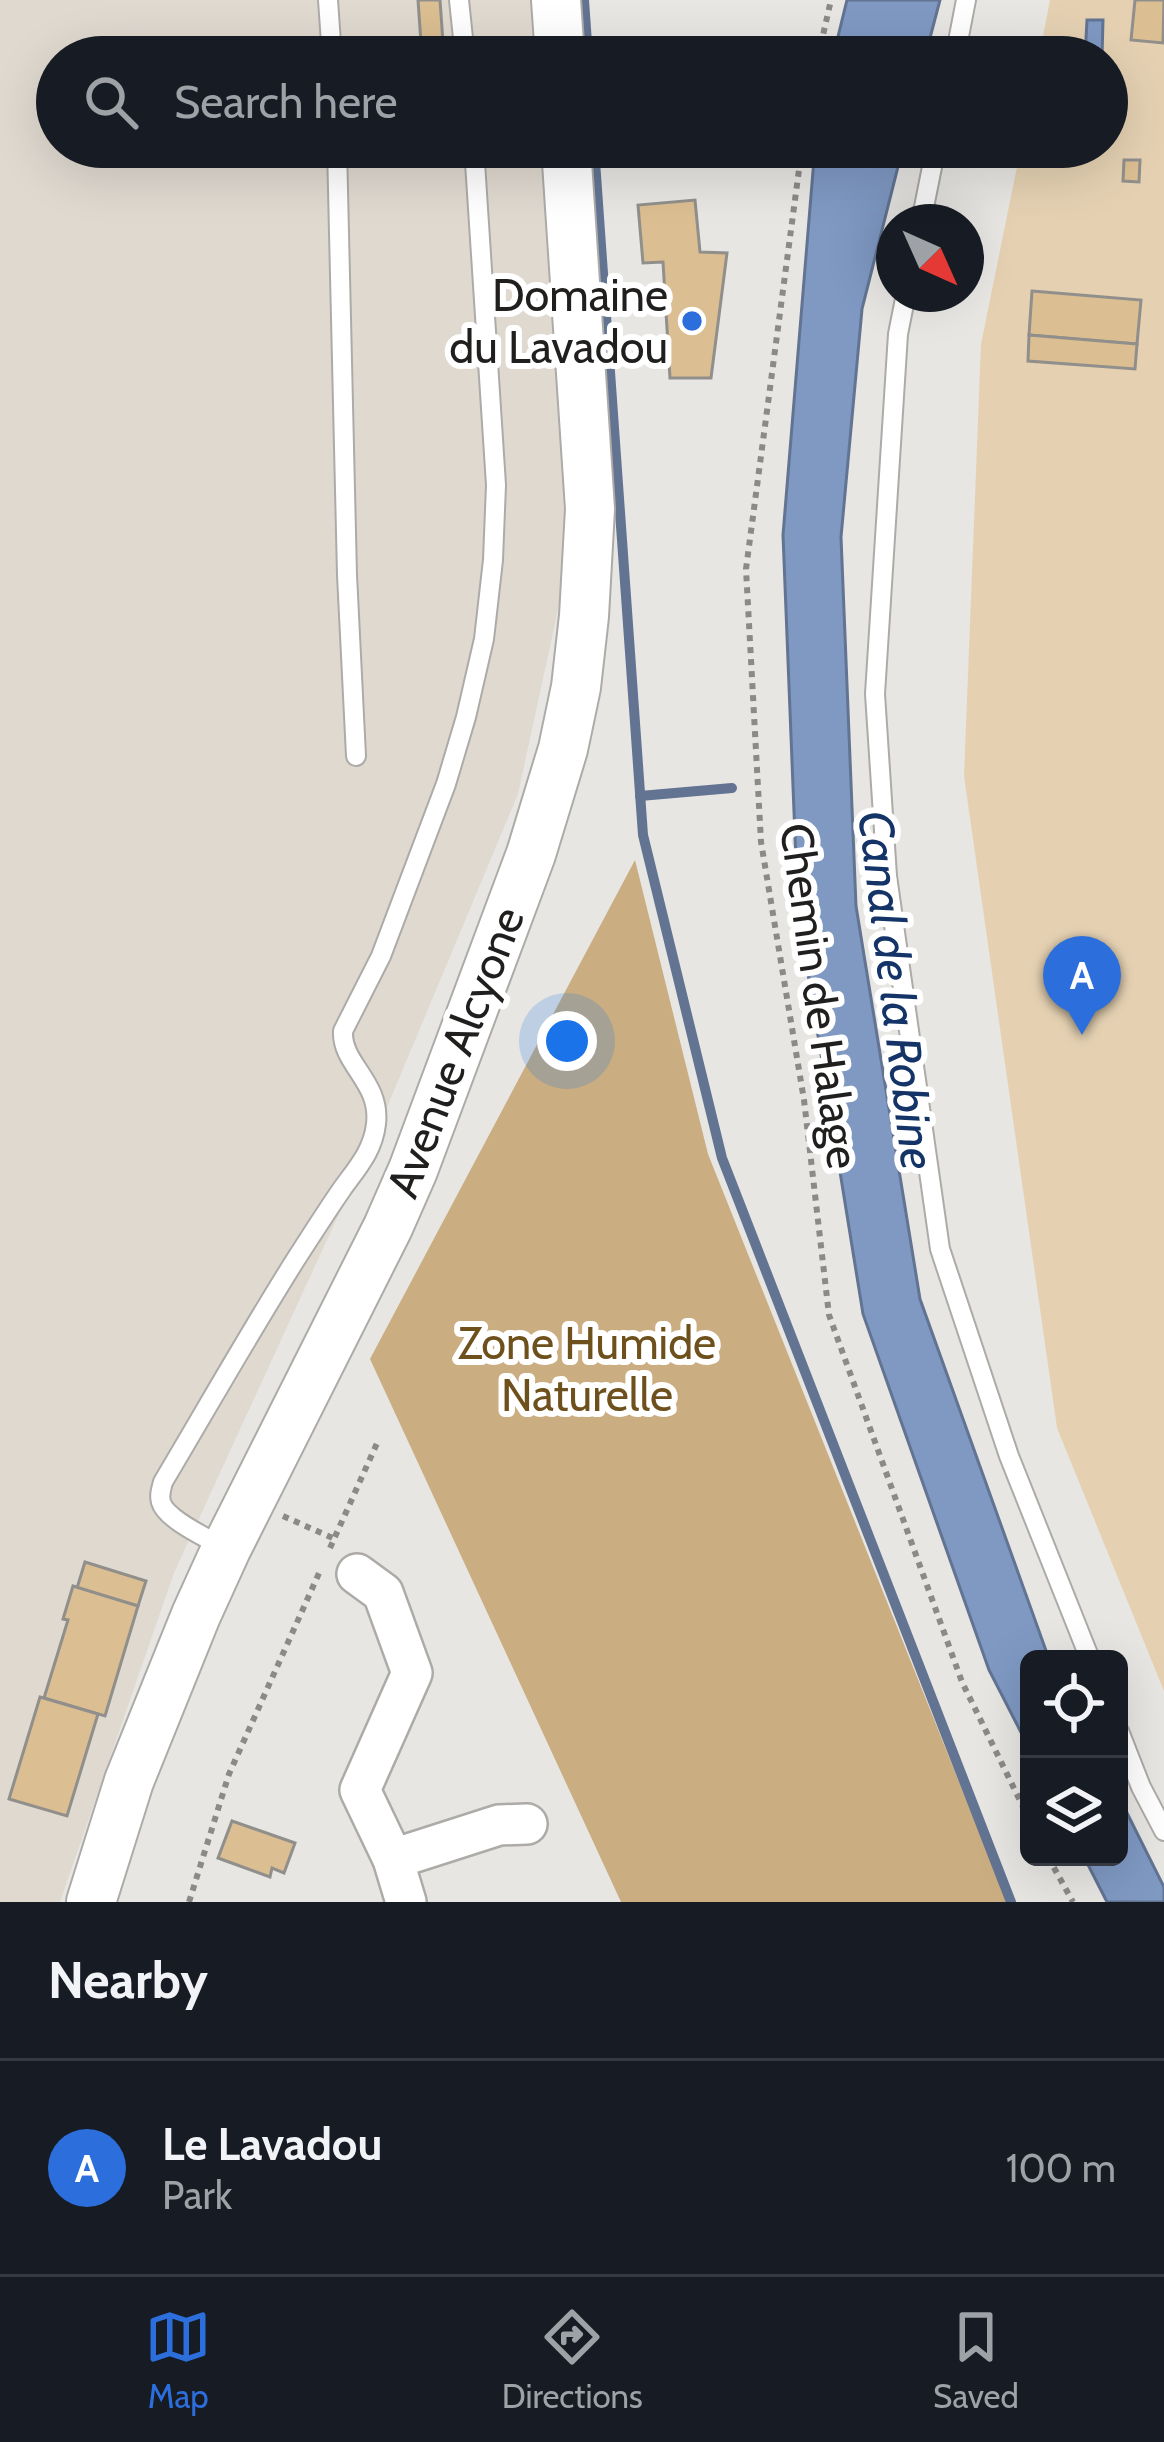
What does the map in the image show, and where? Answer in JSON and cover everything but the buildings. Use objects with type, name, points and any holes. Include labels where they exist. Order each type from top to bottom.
[{"type":"street","points":[[556,0],[559,36]]},
{"type":"street","name":"Avenue Alcyone","points":[[91,1902],[129,1781],[187,1635],[413,1170],[531,854],[563,749],[579,664],[590,509],[567,168]]},
{"type":"street","points":[[357,1574],[383,1592],[412,1673],[360,1790],[393,1859],[406,1902]]},
{"type":"street","points":[[393,1859],[500,1825],[527,1824]]},
{"type":"lane","points":[[328,0],[331,36]]},
{"type":"lane","points":[[459,0],[463,36]]},
{"type":"lane","points":[[959,36],[966,0]]},
{"type":"lane","points":[[338,168],[356,756]]},
{"type":"lane","points":[[226,1549],[162,1507],[163,1482],[293,1264],[372,1143],[376,1107],[372,1090],[342,1039],[343,1031],[381,956],[446,784],[484,639],[496,485],[475,168]]},
{"type":"lane","points":[[925,204],[932,168]]},
{"type":"lane","points":[[903,312],[875,694],[887,876],[940,1249],[1009,1456],[1086,1650]]},
{"type":"lane","points":[[1128,1754],[1164,1832]]},
{"type":"path","points":[[823,36],[831,0]]},
{"type":"path","name":"Chemin de Halage","points":[[799,168],[746,569],[761,842],[804,1100],[829,1315],[962,1682],[1020,1801]]},
{"type":"path","points":[[190,1902],[229,1774],[379,1441]]},
{"type":"path","points":[[250,1501],[334,1539]]},
{"type":"path","points":[[1053,1866],[1073,1902]]},
{"type":"shaded area","points":[[0,0],[535,0],[538,36],[36,36],[36,168],[546,168],[566,573],[518,794],[378,1129],[174,1573],[60,1902],[0,1902]]},
{"type":"shaded area","points":[[1050,0],[1164,0],[1164,1691],[1057,1428],[964,776],[981,344],[1017,168],[1128,168],[1128,36],[1043,36]]},
{"type":"green space","name":"Zone Humide Naturelle","points":[[635,860],[708,1154],[1007,1902],[621,1902],[370,1359]]},
{"type":"water","points":[[847,0],[940,0],[931,36],[838,36]]},
{"type":"water","points":[[1087,20],[1103,20],[1103,36],[1086,36]]},
{"type":"water","points":[[813,168],[898,168],[889,204],[876,204],[876,254],[862,309],[841,537],[856,906],[920,1299],[1046,1650],[1020,1650],[1020,1730],[989,1670],[863,1314],[798,912],[783,535]]},
{"type":"water","points":[[1128,1815],[1164,1887],[1164,1902],[1107,1902],[1089,1866],[1128,1866]]},
{"type":"waterway","points":[[584,0],[587,36]]},
{"type":"waterway","points":[[595,168],[643,835],[722,1158],[1011,1902]]},
{"type":"waterway","points":[[640,796],[732,788]]},
{"type":"place","name":"Domaine du Lavadou","points":[[692,321]]},
{"type":"place","name":"Le Lavadou","points":[[1082,1035]]},
{"type":"water label","name":"Canal de la Robine","points":[[897,990]]}]
